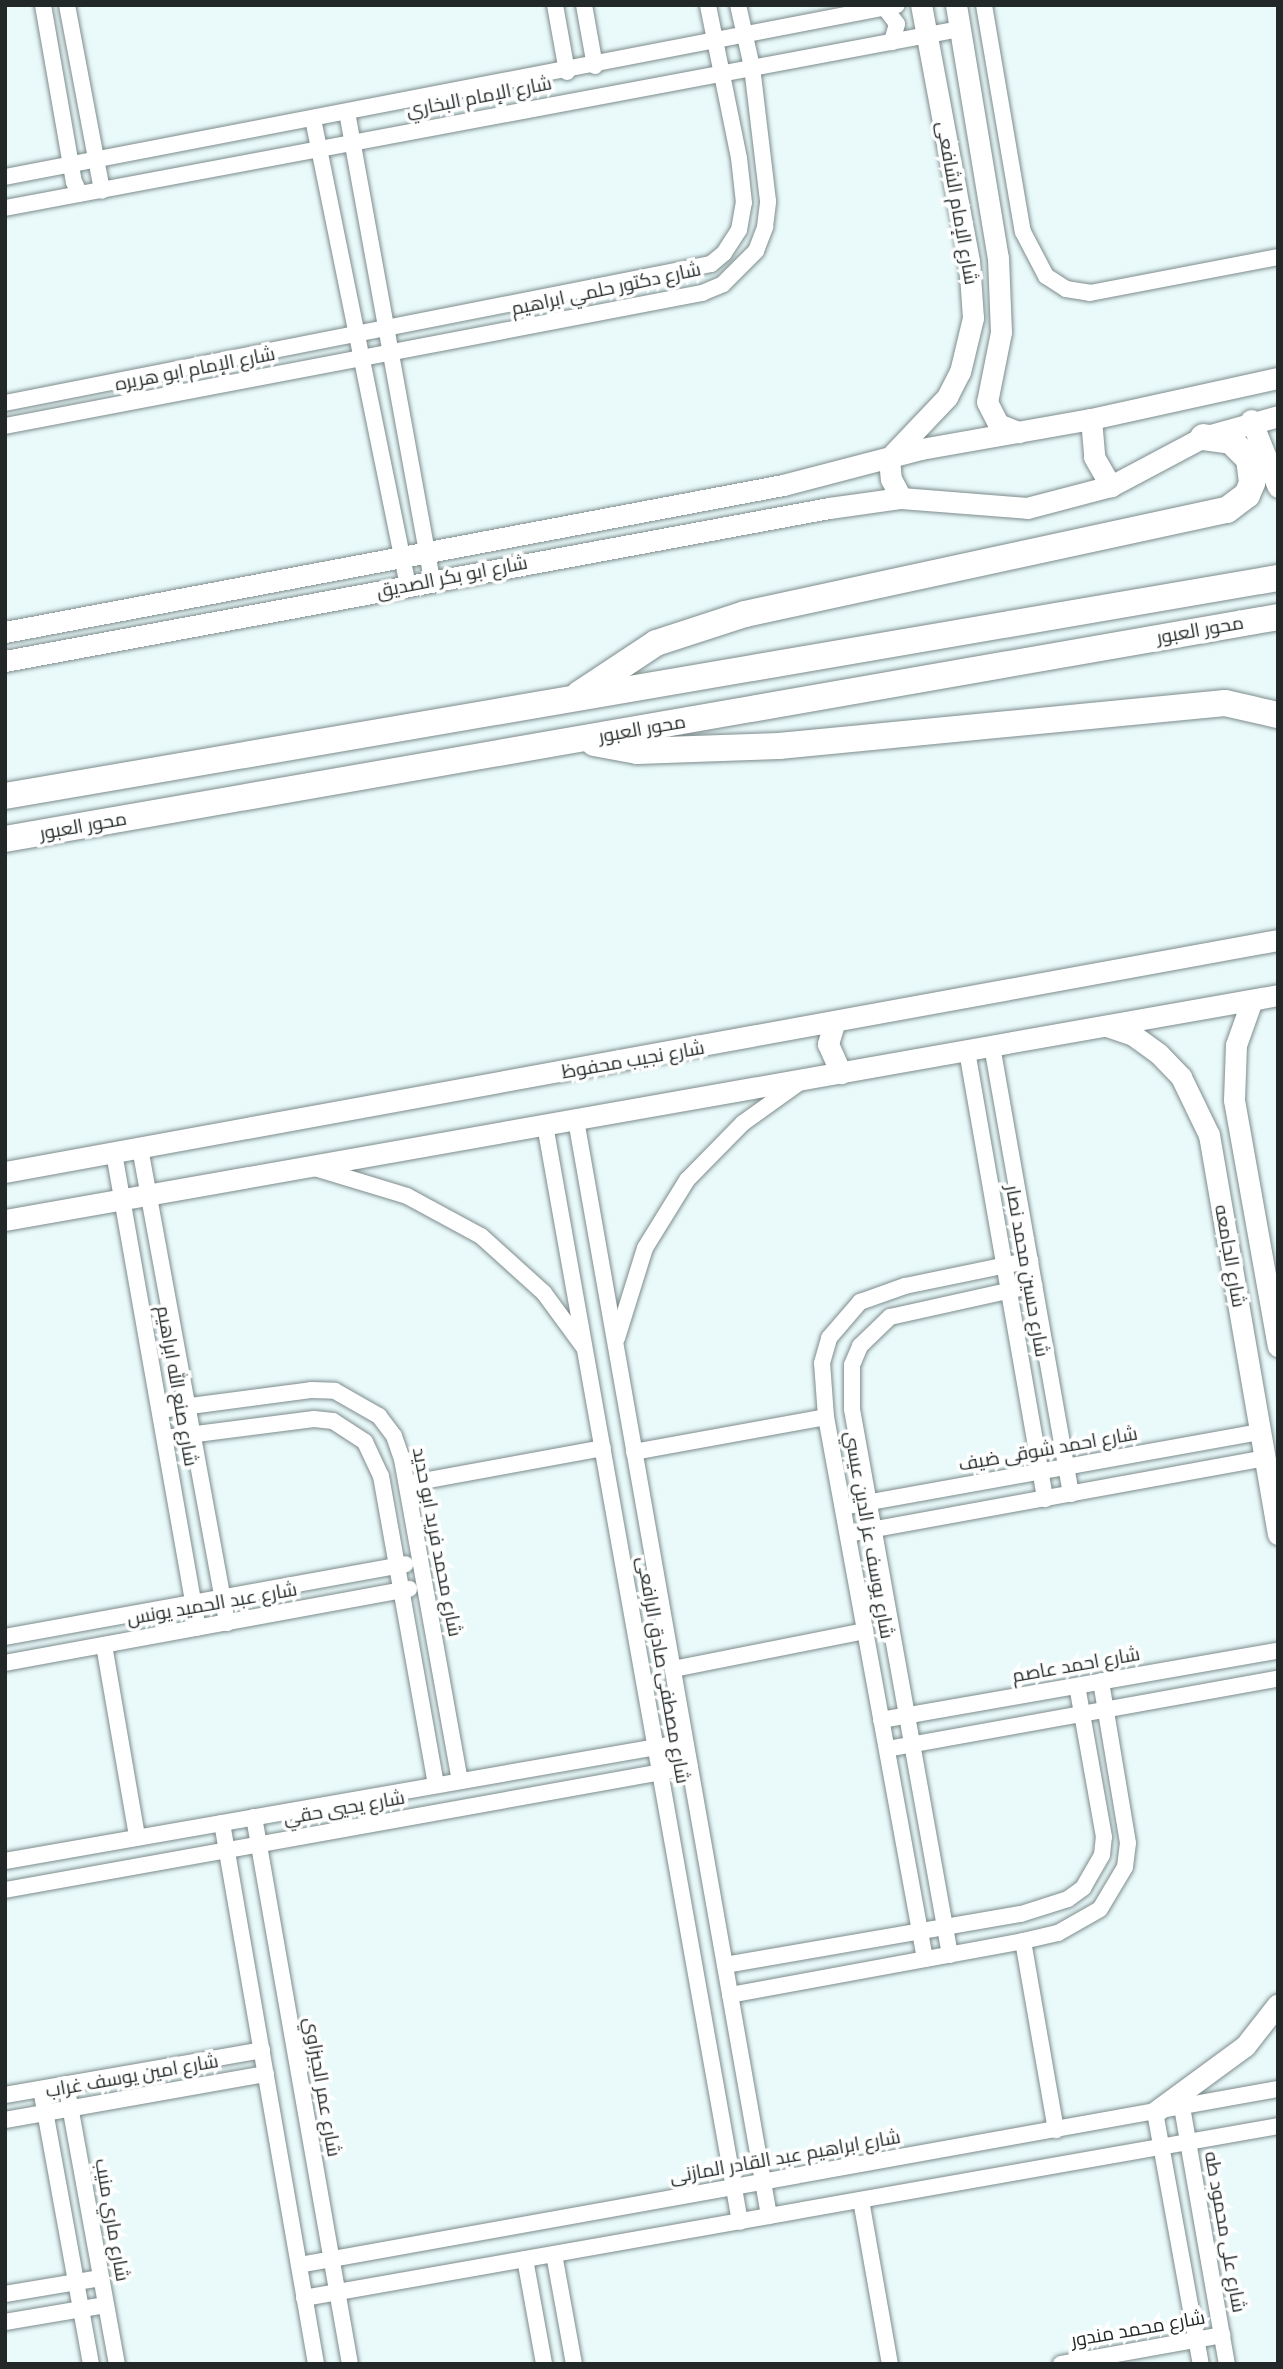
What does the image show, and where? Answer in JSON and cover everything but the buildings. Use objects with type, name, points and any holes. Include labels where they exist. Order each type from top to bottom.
[{"type":"highway","points":[[578,695],[656,643],[745,614],[1227,510],[1247,495],[1252,484],[1249,458],[1231,441],[1203,436]]},
{"type":"highway","name":"محور العبور","points":[[5,796],[578,695],[1266,580]]},
{"type":"highway","name":"محور العبور","points":[[5,839],[1270,618]]},
{"type":"highway","points":[[582,740],[619,749],[692,751],[1202,704],[1242,704],[1278,715]]},
{"type":"street","points":[[43,5],[71,164],[80,194]]},
{"type":"street","points":[[67,5],[102,191]]},
{"type":"street","points":[[555,5],[567,72]]},
{"type":"street","points":[[584,5],[596,66]]},
{"type":"street","name":"شارع دكتور حلمي ابراهيم","points":[[388,330],[694,271],[718,259],[739,230],[744,203],[740,158],[708,5]]},
{"type":"street","name":"شارع دكتور حلمي ابراهيم","points":[[392,353],[702,293],[735,276],[756,251],[765,227],[768,201],[752,68],[738,5]]},
{"type":"street","name":"شارع الإمام الشافعى","points":[[889,458],[947,397],[964,359],[973,318],[969,261],[922,5]]},
{"type":"street","name":"شارع الإمام الشافعى","points":[[956,5],[998,258],[1000,332],[987,402],[998,424],[1020,433]]},
{"type":"street","points":[[985,5],[1023,232],[1046,276],[1066,289],[1090,293],[1278,257]]},
{"type":"street","points":[[891,7],[897,24],[892,42]]},
{"type":"street","name":"شارع الإمام البخاري","points":[[5,177],[567,72],[891,7]]},
{"type":"street","name":"شارع الإمام البخاري","points":[[5,208],[960,29]]},
{"type":"street","points":[[347,112],[432,580]]},
{"type":"street","points":[[313,118],[408,585]]},
{"type":"street","name":"شارع الإمام ابو هريره","points":[[5,402],[388,330]]},
{"type":"street","name":"شارع الإمام ابو هريره","points":[[5,426],[392,353]]},
{"type":"street","name":"شارع ابو بكر الصديق","points":[[5,632],[783,485],[889,458],[1091,419],[1278,378]]},
{"type":"street","name":"شارع ابو بكر الصديق","points":[[5,661],[788,515],[901,498],[1027,508],[1111,486],[1203,436],[1251,421],[1278,416]]},
{"type":"street","points":[[1091,419],[1094,457],[1111,486]]},
{"type":"street","points":[[1251,421],[1278,487]]},
{"type":"street","points":[[889,458],[891,479],[901,498]]},
{"type":"street","points":[[783,485],[788,515]]},
{"type":"street","points":[[1268,942],[1278,930]]},
{"type":"street","name":"شارع نجيب محفوظ","points":[[5,1172],[834,1024],[1268,942]]},
{"type":"street","points":[[5,1220],[1278,995]]},
{"type":"street","name":"شارع الجامعه","points":[[1252,1000],[1236,1045],[1233,1072],[1256,1227],[1278,1346]]},
{"type":"street","points":[[834,1024],[828,1044],[841,1073]]},
{"type":"street","name":"شارع الجامعه","points":[[1105,1025],[1133,1035],[1159,1054],[1192,1096],[1209,1135],[1278,1534]]},
{"type":"street","name":"شارع حسين محمد نصار","points":[[992,1046],[1071,1494]]},
{"type":"street","name":"شارع حسين محمد نصار","points":[[967,1051],[1045,1499]]},
{"type":"street","points":[[615,1343],[645,1248],[680,1191],[743,1123],[803,1079]]},
{"type":"street","name":"شارع مصطفى صادق الرافعى","points":[[576,1120],[769,2216]]},
{"type":"street","name":"شارع مصطفى صادق الرافعى","points":[[545,1125],[740,2222]]},
{"type":"street","name":"شارع صنع الله ابراهيم","points":[[140,1148],[227,1623]]},
{"type":"street","name":"شارع صنع الله ابراهيم","points":[[114,1153],[198,1628]]},
{"type":"street","points":[[309,1167],[407,1196],[481,1236],[544,1293],[585,1349]]},
{"type":"street","points":[[1225,1231],[1256,1227]]},
{"type":"street","name":"شارع يوسف عز الدين عيسي","points":[[925,1959],[826,1417],[822,1363],[829,1338],[860,1302],[905,1286],[1030,1260]]},
{"type":"street","name":"شارع يوسف عز الدين عيسي","points":[[950,1955],[850,1386],[860,1346],[890,1317],[1034,1285]]},
{"type":"street","name":"شارع محمد فريد ابو حديد","points":[[159,1410],[288,1392],[335,1391],[379,1416],[394,1436],[407,1484],[460,1781]]},
{"type":"street","points":[[634,1452],[826,1417]]},
{"type":"street","points":[[164,1438],[314,1419],[350,1429],[375,1458],[436,1785]]},
{"type":"street","name":"شارع احمد شوقى ضيف","points":[[843,1507],[1260,1432]]},
{"type":"street","points":[[407,1484],[603,1448]]},
{"type":"street","points":[[848,1534],[1265,1458]]},
{"type":"street","name":"شارع عبد الحميد يونس","points":[[5,1637],[421,1561]]},
{"type":"street","name":"شارع عبد الحميد يونس","points":[[7,1663],[426,1586]]},
{"type":"street","points":[[673,1669],[865,1631]]},
{"type":"street","points":[[5,1637],[7,1663]]},
{"type":"street","points":[[104,1645],[137,1838]]},
{"type":"street","name":"شارع احمد عاصم","points":[[881,1720],[1278,1651]]},
{"type":"street","points":[[887,1749],[1107,1713],[1278,1679]]},
{"type":"street","points":[[730,1996],[1023,1941],[1081,1923],[1116,1889],[1125,1867],[1125,1816],[1101,1681]]},
{"type":"street","points":[[725,1965],[945,1927],[1059,1902],[1083,1888],[1095,1873],[1104,1837],[1077,1686]]},
{"type":"street","name":"شارع يحيي حقي","points":[[5,1861],[685,1742]]},
{"type":"street","name":"شارع يحيي حقي","points":[[5,1890],[690,1767]]},
{"type":"street","name":"شارع عمر الجيزاوي","points":[[254,1817],[349,2364]]},
{"type":"street","points":[[222,1823],[316,2364]]},
{"type":"street","points":[[1023,1941],[1056,2130]]},
{"type":"street","points":[[1201,2364],[1155,2112],[1245,2046],[1278,2004]]},
{"type":"street","name":"شارع امين يوسف غراب","points":[[5,2095],[262,2050]]},
{"type":"street","name":"شارع امين يوسف غراب","points":[[5,2120],[266,2074]]},
{"type":"street","name":"شارع ماري منيب","points":[[66,2084],[117,2364]]},
{"type":"street","points":[[41,2089],[91,2364]]},
{"type":"street","name":"شارع ابراهيم عبد القادر المازنى","points":[[299,2265],[1278,2090]]},
{"type":"street","name":"شارع على محمود طه","points":[[1182,2107],[1222,2334],[1224,2363]]},
{"type":"street","points":[[304,2298],[1278,2126]]},
{"type":"street","points":[[861,2200],[890,2364]]},
{"type":"street","points":[[554,2254],[574,2364]]},
{"type":"street","points":[[525,2259],[544,2364]]},
{"type":"street","points":[[5,2294],[101,2278]]},
{"type":"street","points":[[5,2322],[106,2305]]},
{"type":"street","name":"شارع محمد مندور","points":[[1061,2364],[1222,2334]]}]
